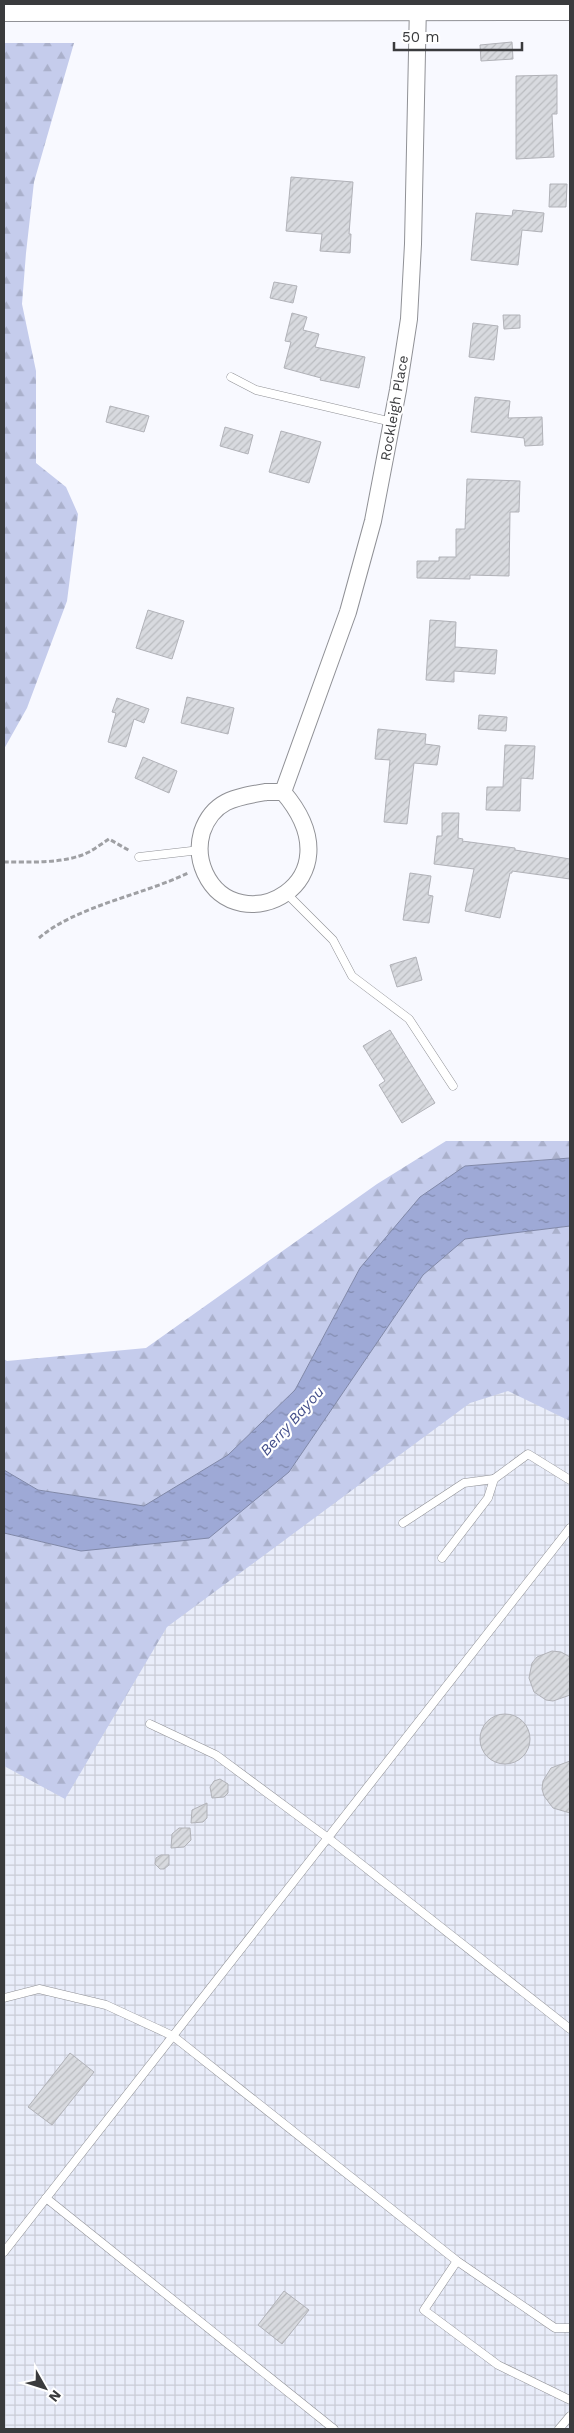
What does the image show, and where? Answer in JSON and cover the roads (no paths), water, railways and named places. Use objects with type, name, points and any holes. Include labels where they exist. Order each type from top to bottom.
[{"type":"main road","points":[[4,10],[418,7],[570,9]]},
{"type":"street","name":"Rockleigh Place","points":[[283,792],[348,612],[373,521],[392,422],[410,310],[417,141],[418,7]]},
{"type":"street","points":[[283,792],[291,801],[298,815],[308,842],[309,852],[304,872],[298,883],[286,894],[267,902],[242,902],[231,898],[216,888],[201,858],[205,824],[219,807],[237,796],[283,792]]},
{"type":"lane","points":[[231,377],[256,390],[392,422]]},
{"type":"lane","points":[[139,857],[201,858]]},
{"type":"lane","points":[[286,894],[333,940],[352,976],[409,1019],[453,1086]]},
{"type":"lane","points":[[403,1522],[464,1483],[494,1479],[528,1454],[570,1480]]},
{"type":"lane","points":[[442,1558],[488,1498],[494,1479]]},
{"type":"lane","points":[[4,2252],[570,1528]]},
{"type":"lane","points":[[150,1724],[216,1754],[328,1838],[570,2029]]},
{"type":"lane","points":[[4,1998],[39,1989],[106,2005],[173,2036],[457,2261],[554,2328],[570,2328]]},
{"type":"lane","points":[[46,2198],[334,2429]]},
{"type":"lane","points":[[457,2261],[424,2310],[498,2365],[570,2400]]},
{"type":"lane","points":[[559,2429],[570,2416]]},
{"type":"water","name":"Berry Bayou","points":[[570,1158],[570,1226],[465,1239],[423,1275],[289,1472],[209,1538],[81,1551],[4,1533],[4,1470],[38,1490],[144,1506],[228,1455],[295,1390],[360,1268],[420,1197],[465,1166]]}]
